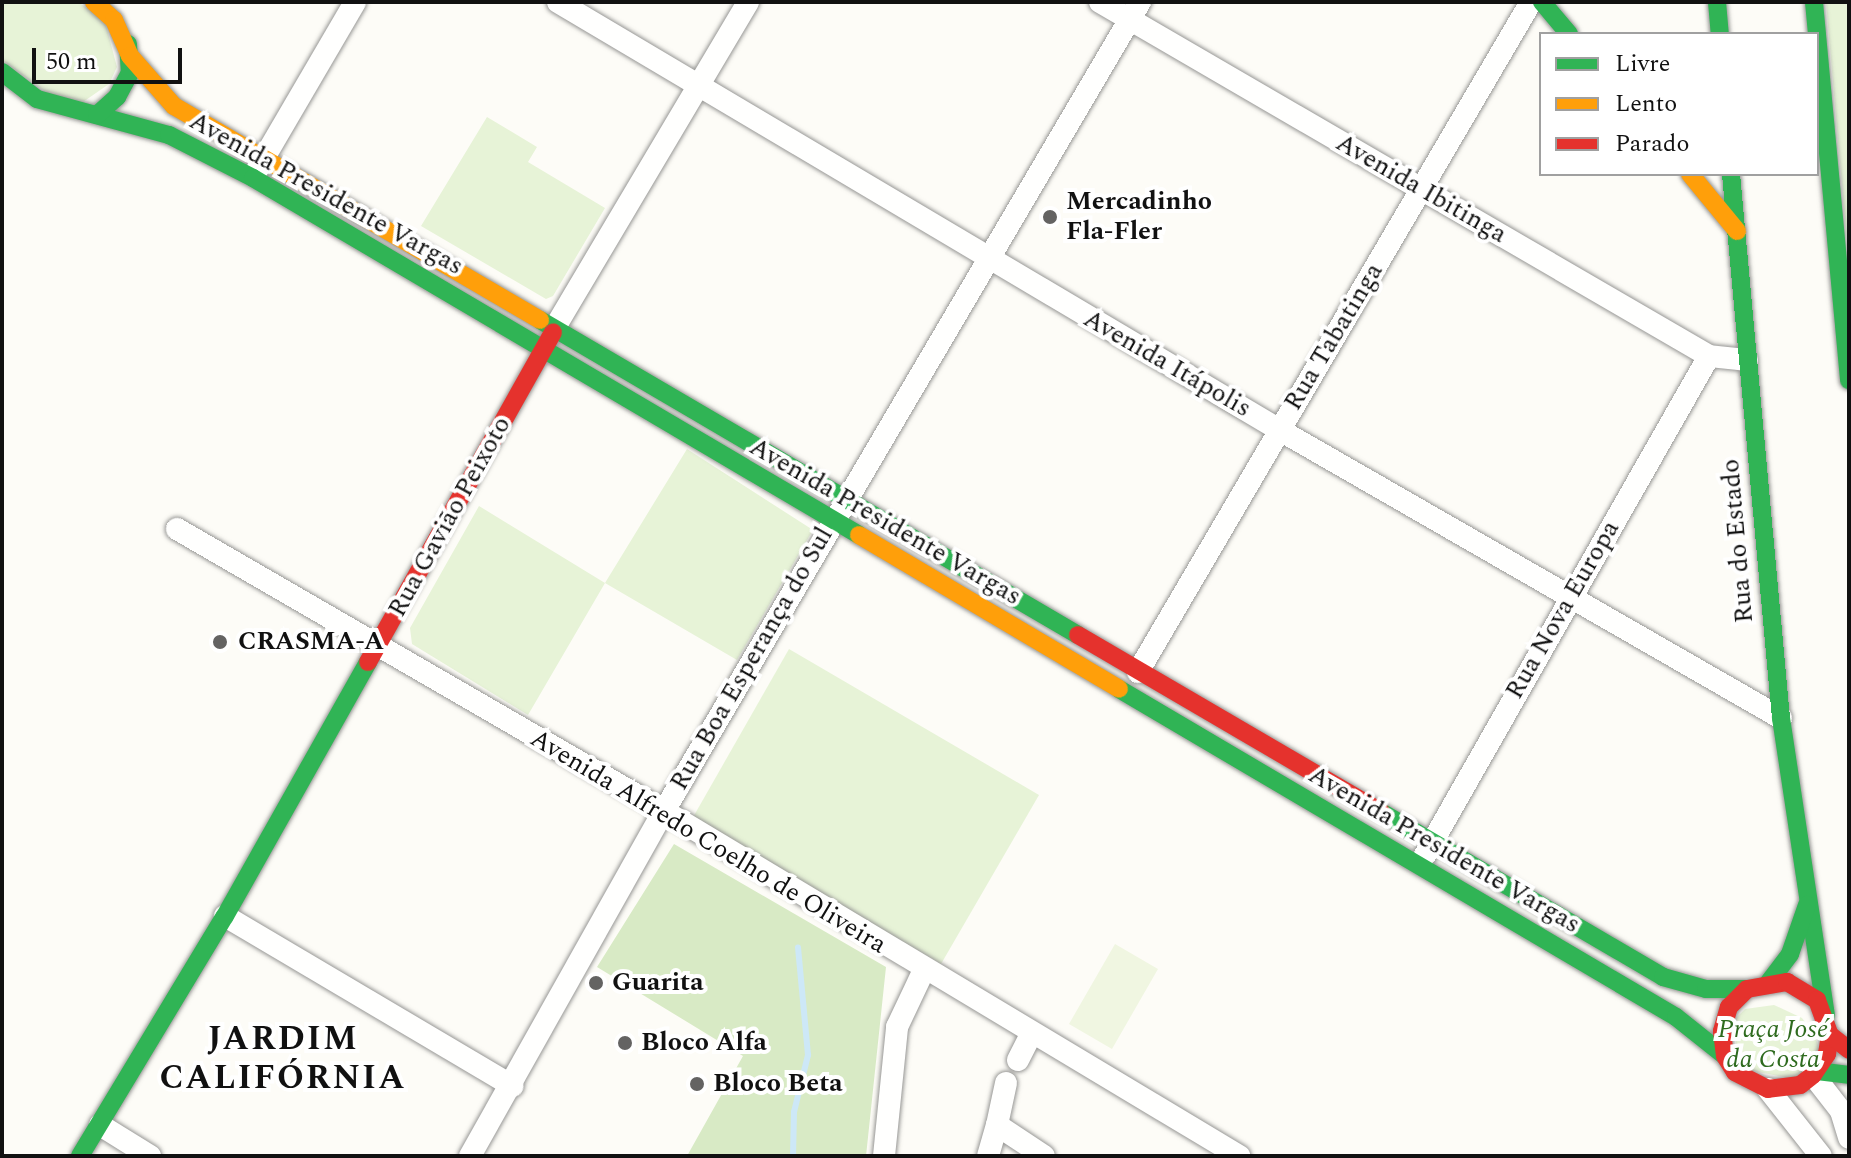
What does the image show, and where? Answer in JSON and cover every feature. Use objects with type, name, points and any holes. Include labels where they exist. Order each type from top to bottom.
[{"type":"main road","name":"Avenida Presidente Vargas","points":[[94,2],[114,20],[130,56],[174,106],[1430,845],[1663,977],[1706,989],[1747,989]]},
{"type":"main road","points":[[97,115],[117,97],[130,73],[124,2]]},
{"type":"main road","points":[[1542,2],[1567,32]]},
{"type":"main road","points":[[1717,2],[1720,32]]},
{"type":"main road","points":[[1814,2],[1817,32]]},
{"type":"main road","points":[[1819,56],[1849,380]]},
{"type":"main road","name":"Avenida Presidente Vargas","points":[[2,72],[37,99],[169,135],[253,178],[832,523],[1676,1017],[1725,1056]]},
{"type":"main road","points":[[1692,176],[1737,231]]},
{"type":"main road","name":"Rua do Estado","points":[[1731,176],[1781,718],[1826,1015]]},
{"type":"main road","name":"Rua Gavião Peixoto","points":[[80,1156],[225,916],[378,649],[554,329]]},
{"type":"main road","name":"Rua do Estado","points":[[1769,982],[1790,954],[1808,903]]},
{"type":"main road","points":[[1769,982],[1803,989],[1826,1015],[1830,1035],[1815,1073],[1800,1085],[1768,1089],[1735,1072],[1725,1056],[1724,1018],[1747,989],[1769,982]]},
{"type":"main road","points":[[1830,1035],[1849,1050]]},
{"type":"main road","points":[[1815,1073],[1849,1075]]},
{"type":"street","points":[[253,178],[355,2]]},
{"type":"street","name":"Avenida Itápolis","points":[[558,2],[1278,429],[1781,718]]},
{"type":"street","name":"Rua Gavião Peixoto","points":[[554,329],[748,2]]},
{"type":"street","name":"Avenida Ibitinga","points":[[1100,2],[1134,10],[1422,190],[1709,356],[1747,360]]},
{"type":"street","name":"Rua Tabatinga","points":[[1138,672],[1531,2]]},
{"type":"street","name":"Rua Boa Esperança do Sul","points":[[470,1156],[664,811],[1134,10]]},
{"type":"street","name":"Rua Nova Europa","points":[[1419,865],[1709,356]]},
{"type":"street","name":"Avenida Alfredo Coelho de Oliveira","points":[[177,529],[378,649],[664,811],[924,970],[1239,1156]]},
{"type":"street","points":[[225,916],[512,1086]]},
{"type":"street","points":[[884,1156],[897,1027],[924,970]]},
{"type":"street","points":[[1018,1060],[1032,1033]]},
{"type":"street","points":[[1815,1073],[1841,1111],[1849,1138]]},
{"type":"street","points":[[988,1156],[1006,1083]]},
{"type":"street","points":[[1768,1089],[1821,1156]]},
{"type":"street","points":[[100,1125],[150,1156]]},
{"type":"street","points":[[997,1125],[1044,1156]]},
{"type":"green space","points":[[2,2],[78,2],[91,11],[105,22],[117,67],[109,84],[83,102],[49,94],[2,60]]},
{"type":"green space","points":[[1826,2],[1849,2],[1849,265]]},
{"type":"green space","points":[[487,117],[537,147],[528,162],[605,208],[553,296],[546,299],[421,226]]},
{"type":"green space","points":[[687,449],[813,530],[737,660],[605,583]]},
{"type":"green space","points":[[479,506],[605,583],[528,715],[412,644],[410,628]]},
{"type":"green space","points":[[789,649],[1039,795],[941,964],[692,819]]},
{"type":"green space","points":[[674,844],[886,967],[866,1156],[687,1156],[743,1056],[597,967]]},
{"type":"green space","points":[[1115,944],[1158,969],[1112,1049],[1069,1024]]},
{"type":"green space","name":"Praça José da Costa","points":[[1774,1005],[1802,1018],[1815,1035],[1819,1049],[1800,1080],[1738,1068],[1734,1020],[1745,1009]]},
{"type":"waterway","points":[[793,1156],[794,1112],[808,1055],[798,947]]},
{"type":"traffic: fast","points":[[1542,2],[1567,32]]},
{"type":"traffic: fast","points":[[1717,2],[1720,32]]},
{"type":"traffic: fast","points":[[1814,2],[1817,32]]},
{"type":"traffic: fast","points":[[97,115],[117,97],[130,73],[128,44]]},
{"type":"traffic: fast","points":[[1819,56],[1849,380]]},
{"type":"traffic: fast","points":[[2,72],[37,99],[169,135],[253,178],[859,535]]},
{"type":"traffic: fast","points":[[1731,176],[1781,718],[1826,1015]]},
{"type":"traffic: fast","points":[[540,320],[1078,635]]},
{"type":"traffic: fast","points":[[80,1156],[225,916],[368,662]]},
{"type":"traffic: fast","points":[[1119,689],[1676,1017],[1725,1056]]},
{"type":"traffic: fast","points":[[1381,812],[1663,977],[1706,989],[1747,989]]},
{"type":"traffic: fast","points":[[1769,982],[1790,954],[1807,905]]},
{"type":"traffic: fast","points":[[1817,1071],[1849,1075]]},
{"type":"traffic: slow","points":[[94,2],[114,20],[130,56],[174,106],[540,320]]},
{"type":"traffic: slow","points":[[1692,176],[1737,231]]},
{"type":"traffic: slow","points":[[859,535],[1119,689]]},
{"type":"traffic: jam","points":[[368,662],[553,332]]},
{"type":"traffic: jam","points":[[1078,635],[1381,812]]},
{"type":"traffic: jam","points":[[1830,1035],[1827,1054],[1813,1075],[1800,1085],[1768,1089],[1735,1072],[1725,1056],[1722,1031],[1729,1007],[1747,989],[1787,982],[1817,1000],[1830,1035],[1849,1050]]},
{"type":"place","name":"Mercadinho Fla-Fler","points":[[1050,217]]},
{"type":"place","name":"CRASMA-A","points":[[220,642]]},
{"type":"place","name":"Guarita","points":[[596,983]]},
{"type":"place","name":"Bloco Alfa","points":[[625,1043]]},
{"type":"place","name":"Bloco Beta","points":[[697,1084]]},
{"type":"district","name":"JARDIM CALIFÓRNIA","points":[[283,1058]]}]
